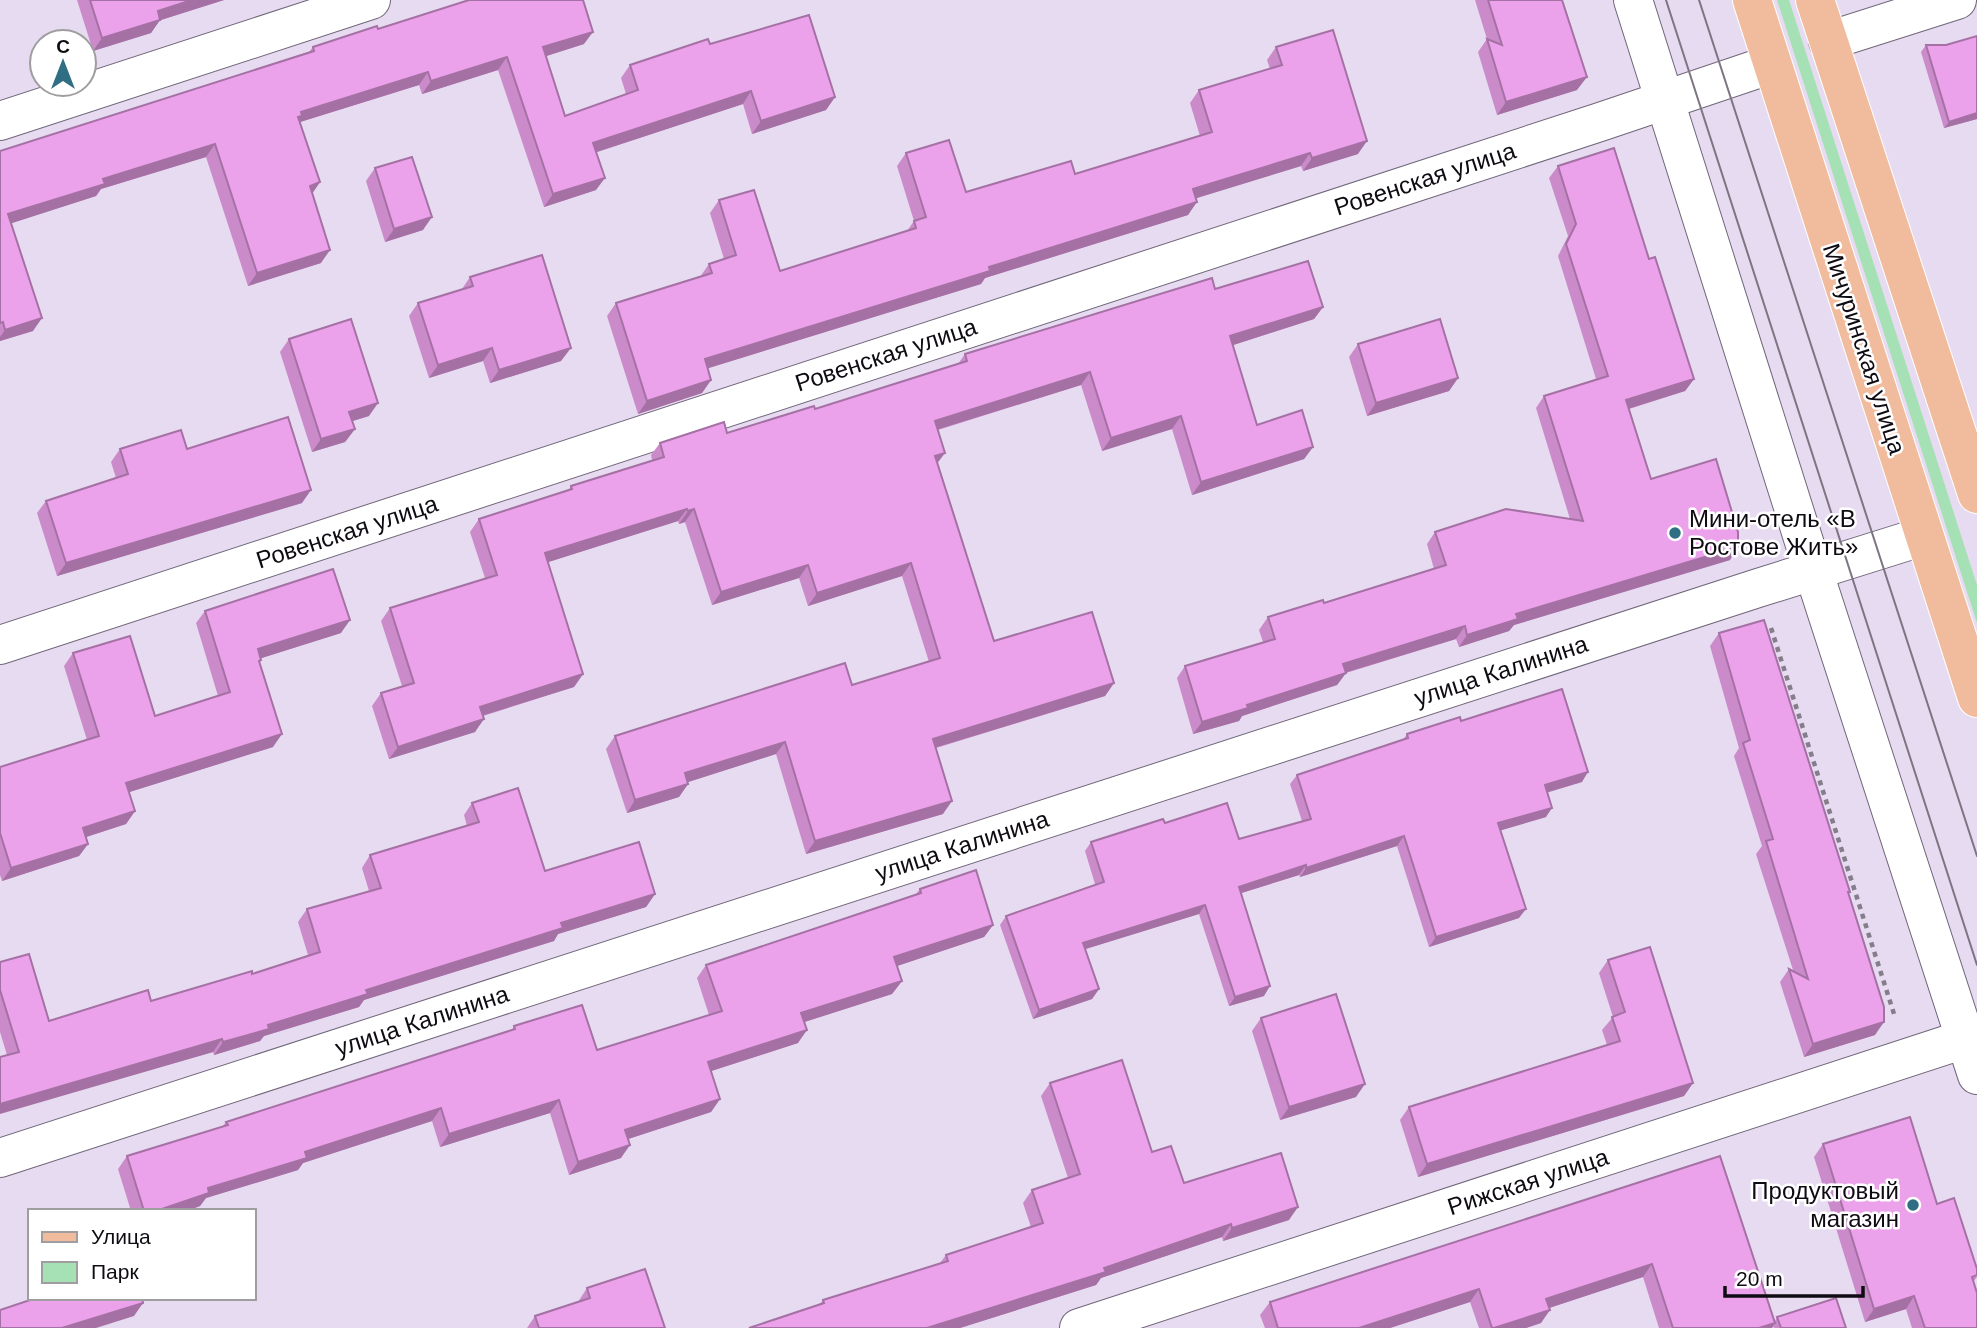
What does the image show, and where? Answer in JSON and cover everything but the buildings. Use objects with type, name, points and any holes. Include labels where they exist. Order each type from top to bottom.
[{"type":"main road","name":"Мичуринская улица","points":[[1752,0],[1977,698]]},
{"type":"main road","points":[[1815,0],[1977,494]]},
{"type":"street","points":[[0,121],[371,0]]},
{"type":"street","points":[[1633,0],[1813,570],[1973,1050]]},
{"type":"street","points":[[1828,41],[1957,0]]},
{"type":"street","name":"Ровенская улица","points":[[0,645],[1772,64]]},
{"type":"street","name":"улица Калинина","points":[[0,1158],[1924,536]]},
{"type":"street","name":"Рижская улица","points":[[1079,1328],[1909,1057],[1973,1050]]},
{"type":"path","points":[[1758,588],[1909,1057]]},
{"type":"green space","points":[[1777,0],[1789,0],[1977,585],[1977,623]]},
{"type":"tram line","points":[[1666,0],[1977,965]]},
{"type":"tram line","points":[[1699,0],[1977,856]]},
{"type":"place","name":"Мини-отель «В Ростове Жить»","points":[[1675,533]]},
{"type":"place","name":"Продуктовый магазин","points":[[1913,1205]]}]
